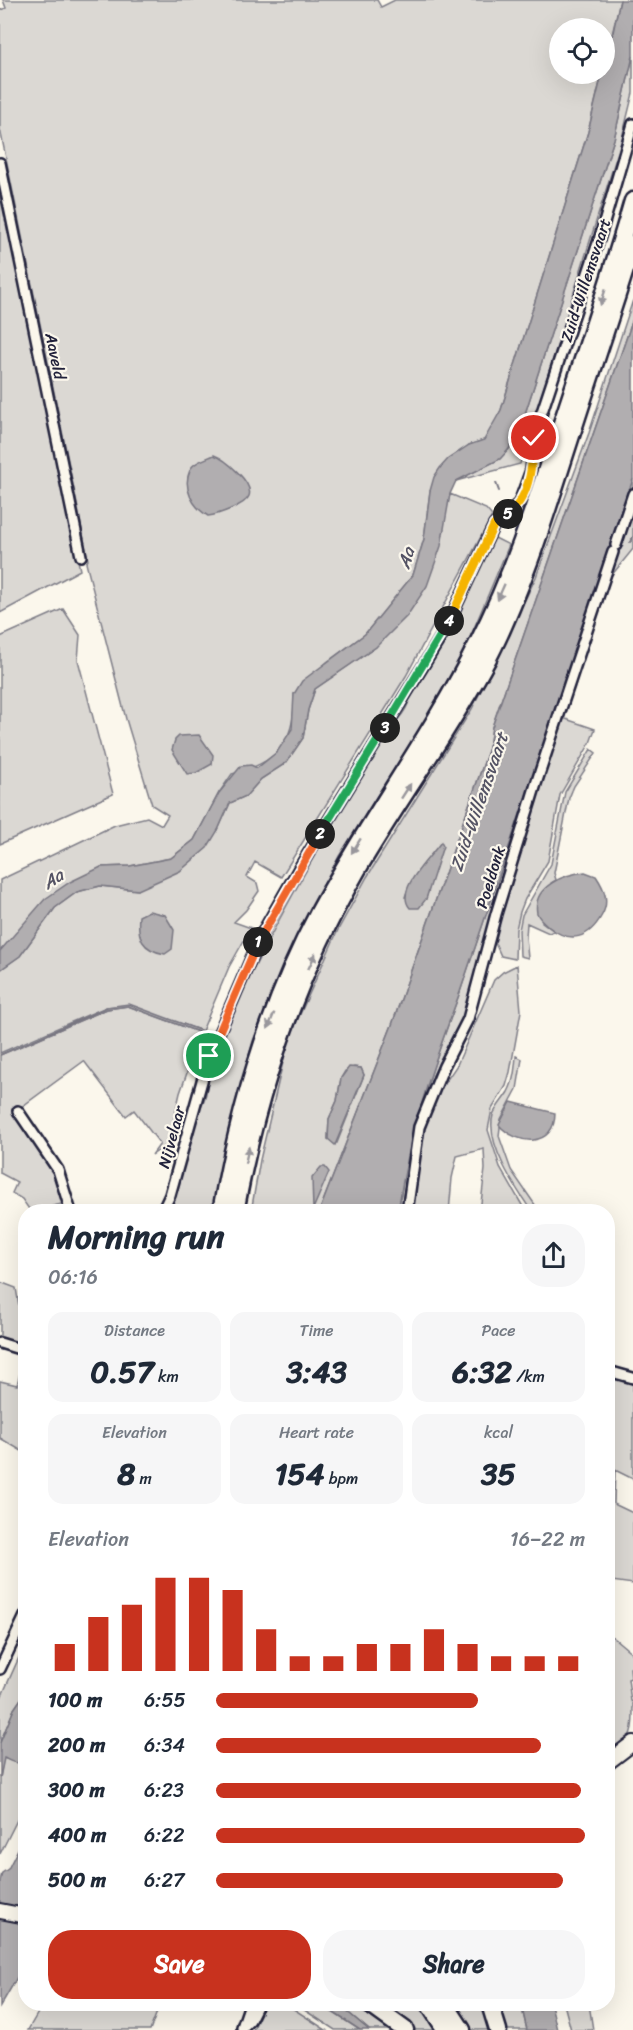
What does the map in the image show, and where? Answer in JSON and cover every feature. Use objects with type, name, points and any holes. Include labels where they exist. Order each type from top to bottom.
[{"type":"highway","name":"Zuid-Willemsvaart","points":[[565,434],[633,201]]},
{"type":"highway","points":[[223,1204],[248,1091],[269,1026],[291,973],[316,917],[451,694],[479,642],[525,539],[633,244]]},
{"type":"highway","points":[[237,1204],[262,1094],[294,999],[329,923],[357,870],[464,700],[489,656],[523,576],[565,434]]},
{"type":"highway","points":[[379,2011],[405,2030]]},
{"type":"highway","points":[[434,2011],[446,2030]]},
{"type":"highway","points":[[450,2011],[462,2030]]},
{"type":"highway","points":[[492,2011],[498,2030]]},
{"type":"street","name":"Zuid-Willemsvaart","points":[[535,435],[599,240],[633,124]]},
{"type":"street","name":"Aaveld","points":[[0,163],[81,556]]},
{"type":"street","name":"Nijvelaar","points":[[166,1204],[209,1056],[262,933],[444,632],[494,525],[519,503],[531,470],[535,435]]},
{"type":"street","name":"Poeldonk","points":[[408,1204],[419,1127],[444,1066],[468,1019],[496,914],[533,794],[633,494]]},
{"type":"street","points":[[18,1111],[58,1170],[69,1204]]},
{"type":"street","points":[[0,1343],[18,1349]]},
{"type":"street","points":[[615,1373],[633,1378]]},
{"type":"street","points":[[0,1669],[18,1631]]},
{"type":"street","points":[[615,1757],[633,1743]]},
{"type":"street","points":[[0,1911],[18,1914]]},
{"type":"street","points":[[242,2029],[248,2011]]},
{"type":"street","points":[[242,2029],[254,2011]]},
{"type":"shaded area","points":[[3,0],[377,0],[381,7],[395,0],[620,0],[615,22],[615,18],[549,18],[549,84],[600,84],[588,132],[501,410],[489,435],[484,440],[469,445],[430,491],[424,539],[413,575],[365,634],[327,662],[294,694],[291,725],[281,748],[261,764],[232,774],[194,840],[171,858],[130,866],[101,867],[0,951],[0,880],[115,825],[147,817],[162,825],[168,815],[152,805],[126,719],[86,563],[88,560],[77,504],[0,129],[0,10],[6,8]]},
{"type":"shaded area","points":[[633,56],[633,93],[621,142],[520,464],[456,481],[500,459],[509,449],[522,423],[614,139]]},
{"type":"shaded area","points":[[0,182],[80,570],[0,613]]},
{"type":"shaded area","points":[[633,300],[633,319],[492,727],[489,748],[392,1025],[322,1204],[252,1204],[260,1160],[288,1041],[338,930],[367,877],[472,709],[536,577],[589,433]],"holes":[[[441,843],[426,899],[405,897],[416,875]],[[354,1067],[361,1068],[364,1075],[337,1143],[328,1139],[329,1119],[337,1101],[341,1078],[345,1071]]]},
{"type":"shaded area","points":[[633,479],[633,490],[492,912],[464,1016],[433,1075],[416,1127],[406,1204],[399,1204],[415,1127]]},
{"type":"shaded area","points":[[450,494],[486,509],[492,516],[406,676],[281,877],[255,862],[247,877],[257,883],[259,891],[246,910],[234,922],[251,928],[229,967],[202,1031],[128,1005],[106,1007],[0,1053],[0,970],[20,956],[55,908],[77,892],[100,886],[138,890],[218,830],[230,803],[246,796],[261,779],[286,763],[303,738],[308,710],[315,689],[376,647],[445,517]]},
{"type":"shaded area","points":[[633,514],[633,549],[607,581]]},
{"type":"shaded area","points":[[493,537],[509,545],[464,652],[427,717],[339,856],[283,967],[253,1041],[232,1117],[214,1204],[171,1204],[196,1112],[206,1095],[207,1075],[245,986],[313,858],[386,731],[408,704],[410,693]]},
{"type":"shaded area","points":[[63,609],[80,635],[78,660],[113,794],[0,844],[0,637]]},
{"type":"shaded area","points":[[560,717],[595,729],[590,743],[560,795],[548,861],[525,899],[520,912],[516,929],[515,959],[501,956],[492,936]]},
{"type":"shaded area","points":[[591,749],[596,753],[574,786],[569,798],[554,873],[556,880],[551,883],[542,922],[554,931],[549,933],[527,923],[528,958],[520,956],[519,930],[522,915],[551,864],[565,792]]},
{"type":"shaded area","points":[[517,965],[521,1011],[510,1072],[506,1086],[492,1109],[488,1130],[500,1167],[521,1204],[481,1204],[485,1169],[484,1149],[457,1156],[450,1204],[412,1204],[420,1132],[440,1090],[457,1065],[494,980]]},
{"type":"shaded area","points":[[128,1006],[201,1033],[180,1093],[168,1144],[152,1155],[160,1144],[134,1110],[126,1116],[84,1061],[16,1111],[53,1172],[65,1203],[25,1204],[12,1193],[17,1182],[0,1173],[0,1055],[107,1009]]},
{"type":"shaded area","points":[[516,1056],[522,1059],[517,1089],[501,1119],[499,1136],[511,1170],[534,1204],[526,1204],[518,1192],[498,1153],[492,1127],[493,1115],[508,1092],[514,1074]]},
{"type":"shaded area","points":[[0,1282],[16,1288],[18,1344],[0,1338]]},
{"type":"shaded area","points":[[615,1378],[633,1383],[633,1479],[615,1470]]},
{"type":"shaded area","points":[[0,1381],[17,1385],[18,1381],[18,1449],[0,1438]]},
{"type":"shaded area","points":[[615,1504],[633,1513],[633,1584],[615,1581]]},
{"type":"shaded area","points":[[615,1639],[633,1654],[633,1667],[630,1668],[631,1678],[628,1679],[633,1702],[633,1723],[630,1735],[615,1750]]},
{"type":"shaded area","points":[[18,1660],[18,1703],[0,1743],[0,1700]]},
{"type":"shaded area","points":[[3,1758],[18,1763],[18,1818],[0,1854],[0,1778]]},
{"type":"shaded area","points":[[39,2011],[157,2012],[150,2030],[28,2030]]},
{"type":"shaded area","points":[[262,2011],[297,2011],[326,2030],[253,2030]]},
{"type":"shaded area","points":[[306,2011],[331,2011],[360,2030],[335,2030]]},
{"type":"shaded area","points":[[346,2011],[374,2011],[400,2030],[369,2030]]},
{"type":"shaded area","points":[[385,2011],[426,2011],[438,2030],[411,2030]]},
{"type":"shaded area","points":[[460,2011],[487,2011],[492,2030],[472,2030]]},
{"type":"shaded area","points":[[498,2011],[523,2011],[527,2030],[503,2030]]},
{"type":"shaded area","points":[[566,2011],[590,2011],[593,2030],[571,2030]]},
{"type":"water","points":[[620,0],[633,0],[633,56],[614,139],[522,423],[509,449],[500,459],[456,481],[450,494],[441,546],[427,586],[407,616],[376,647],[315,689],[308,710],[303,738],[286,763],[261,779],[246,796],[230,803],[207,848],[180,871],[138,890],[100,886],[77,892],[55,908],[20,956],[0,970],[0,951],[45,899],[70,882],[101,867],[130,866],[171,858],[194,840],[219,793],[241,766],[251,765],[257,768],[277,752],[292,729],[294,694],[302,681],[365,634],[413,575],[424,539],[434,477],[448,459],[469,445],[484,440],[501,410],[588,132],[600,84],[615,84],[615,23]]},
{"type":"water","points":[[633,319],[633,479],[431,1074],[408,1155],[399,1204],[322,1204],[392,1025],[489,748],[492,727]]},
{"type":"water","points":[[214,455],[225,461],[243,478],[249,496],[237,506],[208,516],[198,508],[190,496],[187,484],[190,470],[194,465]]},
{"type":"water","points":[[199,735],[213,755],[212,764],[196,773],[187,774],[172,750],[175,740],[179,736]]},
{"type":"water","points":[[441,842],[443,846],[426,899],[419,908],[410,908],[406,901],[410,883]]},
{"type":"water","points":[[585,872],[596,876],[605,895],[606,905],[597,923],[585,934],[564,936],[541,919],[537,913],[537,904],[540,895],[552,883],[568,875]]},
{"type":"water","points":[[149,911],[165,915],[174,930],[172,949],[165,954],[146,946],[140,937],[139,916]]},
{"type":"water","points":[[129,1004],[202,1031],[201,1033],[128,1006],[107,1009],[0,1055],[107,1007]]},
{"type":"water","points":[[349,1067],[361,1068],[364,1075],[335,1145],[328,1139],[329,1119],[337,1101],[341,1078]]},
{"type":"water","points":[[511,1102],[555,1113],[549,1133],[542,1138],[525,1140],[507,1132],[499,1125]]},
{"type":"water","points":[[321,1167],[325,1167],[329,1172],[315,1204],[313,1204],[312,1178]]},
{"type":"water","points":[[18,1703],[18,1762],[4,1758],[0,1778],[0,1743]]},
{"type":"water","points":[[18,1849],[18,1976],[0,2007],[0,1881],[2,1873],[8,1869]]},
{"type":"water","points":[[331,2011],[346,2011],[369,2030],[360,2030]]},
{"type":"water","points":[[523,2011],[553,2011],[557,2030],[527,2030]]},
{"type":"waterway","points":[[496,483],[499,491]]},
{"type":"waterway","points":[[630,542],[633,537]]},
{"type":"route","points":[[209,1056],[262,933],[444,632],[494,525],[519,503],[531,470],[534,438]]},
{"type":"water label","name":"Aa","points":[[406,558]]},
{"type":"water label","name":"Aa","points":[[53,879]]}]
